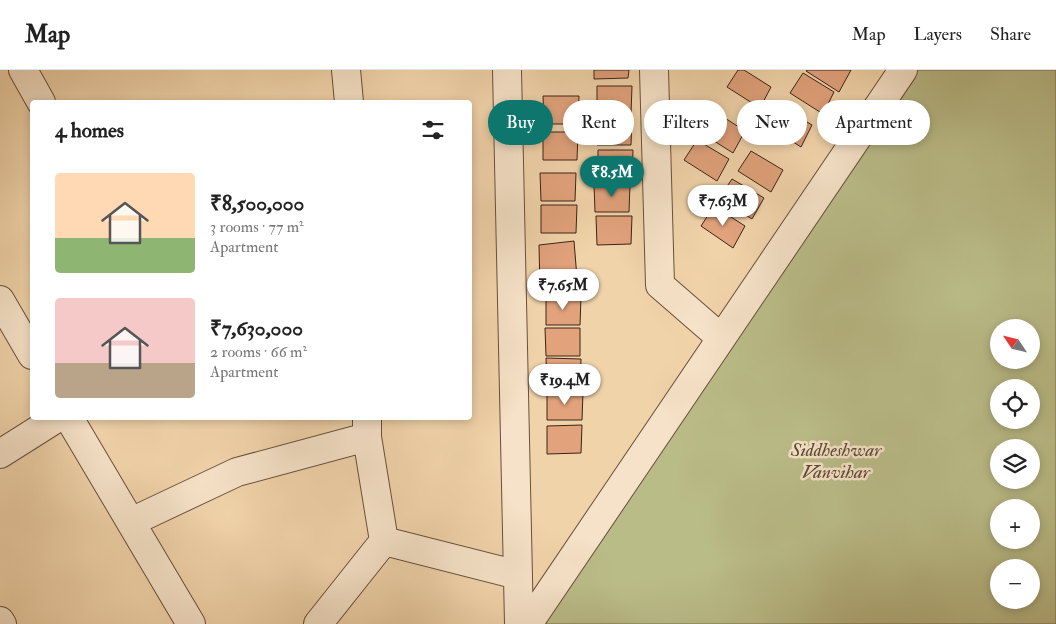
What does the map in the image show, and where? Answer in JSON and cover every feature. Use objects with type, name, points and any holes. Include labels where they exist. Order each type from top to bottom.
[{"type":"street","points":[[24,70],[40,100]]},
{"type":"street","points":[[346,70],[349,100]]},
{"type":"street","points":[[507,70],[519,624]]},
{"type":"street","points":[[654,70],[660,285],[721,338]]},
{"type":"street","points":[[528,624],[903,70]]},
{"type":"street","points":[[0,300],[30,352]]},
{"type":"street","points":[[0,454],[53,420]]},
{"type":"street","points":[[70,420],[191,624]]},
{"type":"street","points":[[131,522],[237,472],[367,428],[384,541],[318,624]]},
{"type":"street","points":[[384,541],[518,575]]},
{"type":"green space","name":"Siddheshwar Vanvihar","points":[[903,70],[1056,70],[1056,624],[528,624],[852,145],[930,145],[930,100],[883,100]]},
{"type":"building","points":[[594,70],[629,70],[628,78],[594,79]]},
{"type":"building","points":[[738,70],[744,70],[771,87],[764,100],[747,100],[727,87]]},
{"type":"building","points":[[807,70],[851,70],[839,92]]},
{"type":"building","points":[[803,73],[834,92],[830,100],[817,100],[817,110],[807,104],[807,100],[801,100],[790,93]]},
{"type":"building","points":[[597,86],[632,86],[632,100],[597,100]]},
{"type":"building","points":[[543,96],[579,96],[579,100],[563,100],[563,124],[553,124],[553,100],[543,100]]},
{"type":"building","points":[[727,119],[737,126],[737,145],[733,153],[720,145],[727,145]]},
{"type":"building","points":[[807,122],[812,125],[807,135]]},
{"type":"building","points":[[553,132],[563,132],[563,145],[578,145],[577,160],[543,160],[543,145],[553,145]]},
{"type":"building","points":[[694,145],[705,145],[729,159],[717,181],[684,160]]},
{"type":"building","points":[[598,150],[633,150],[632,178],[598,178]]},
{"type":"building","points":[[751,151],[783,170],[771,192],[738,171]]},
{"type":"building","points":[[540,173],[576,173],[575,201],[541,201]]},
{"type":"building","points":[[732,179],[764,198],[752,219],[719,198]]},
{"type":"building","points":[[594,184],[630,184],[629,212],[595,212]]},
{"type":"building","points":[[541,205],[577,205],[576,233],[541,233]]},
{"type":"building","points":[[714,206],[745,226],[733,248],[701,226]]},
{"type":"building","points":[[596,216],[632,216],[631,244],[597,245]]},
{"type":"building","points":[[574,241],[578,290],[540,288],[539,245]]},
{"type":"building","points":[[546,297],[581,297],[580,325],[546,325]]},
{"type":"building","points":[[545,328],[580,328],[580,356],[546,356]]},
{"type":"building","points":[[546,358],[581,359],[580,386],[547,386]]},
{"type":"building","points":[[547,392],[583,392],[582,420],[547,420]]},
{"type":"building","points":[[582,425],[581,453],[547,454],[547,426]]}]
